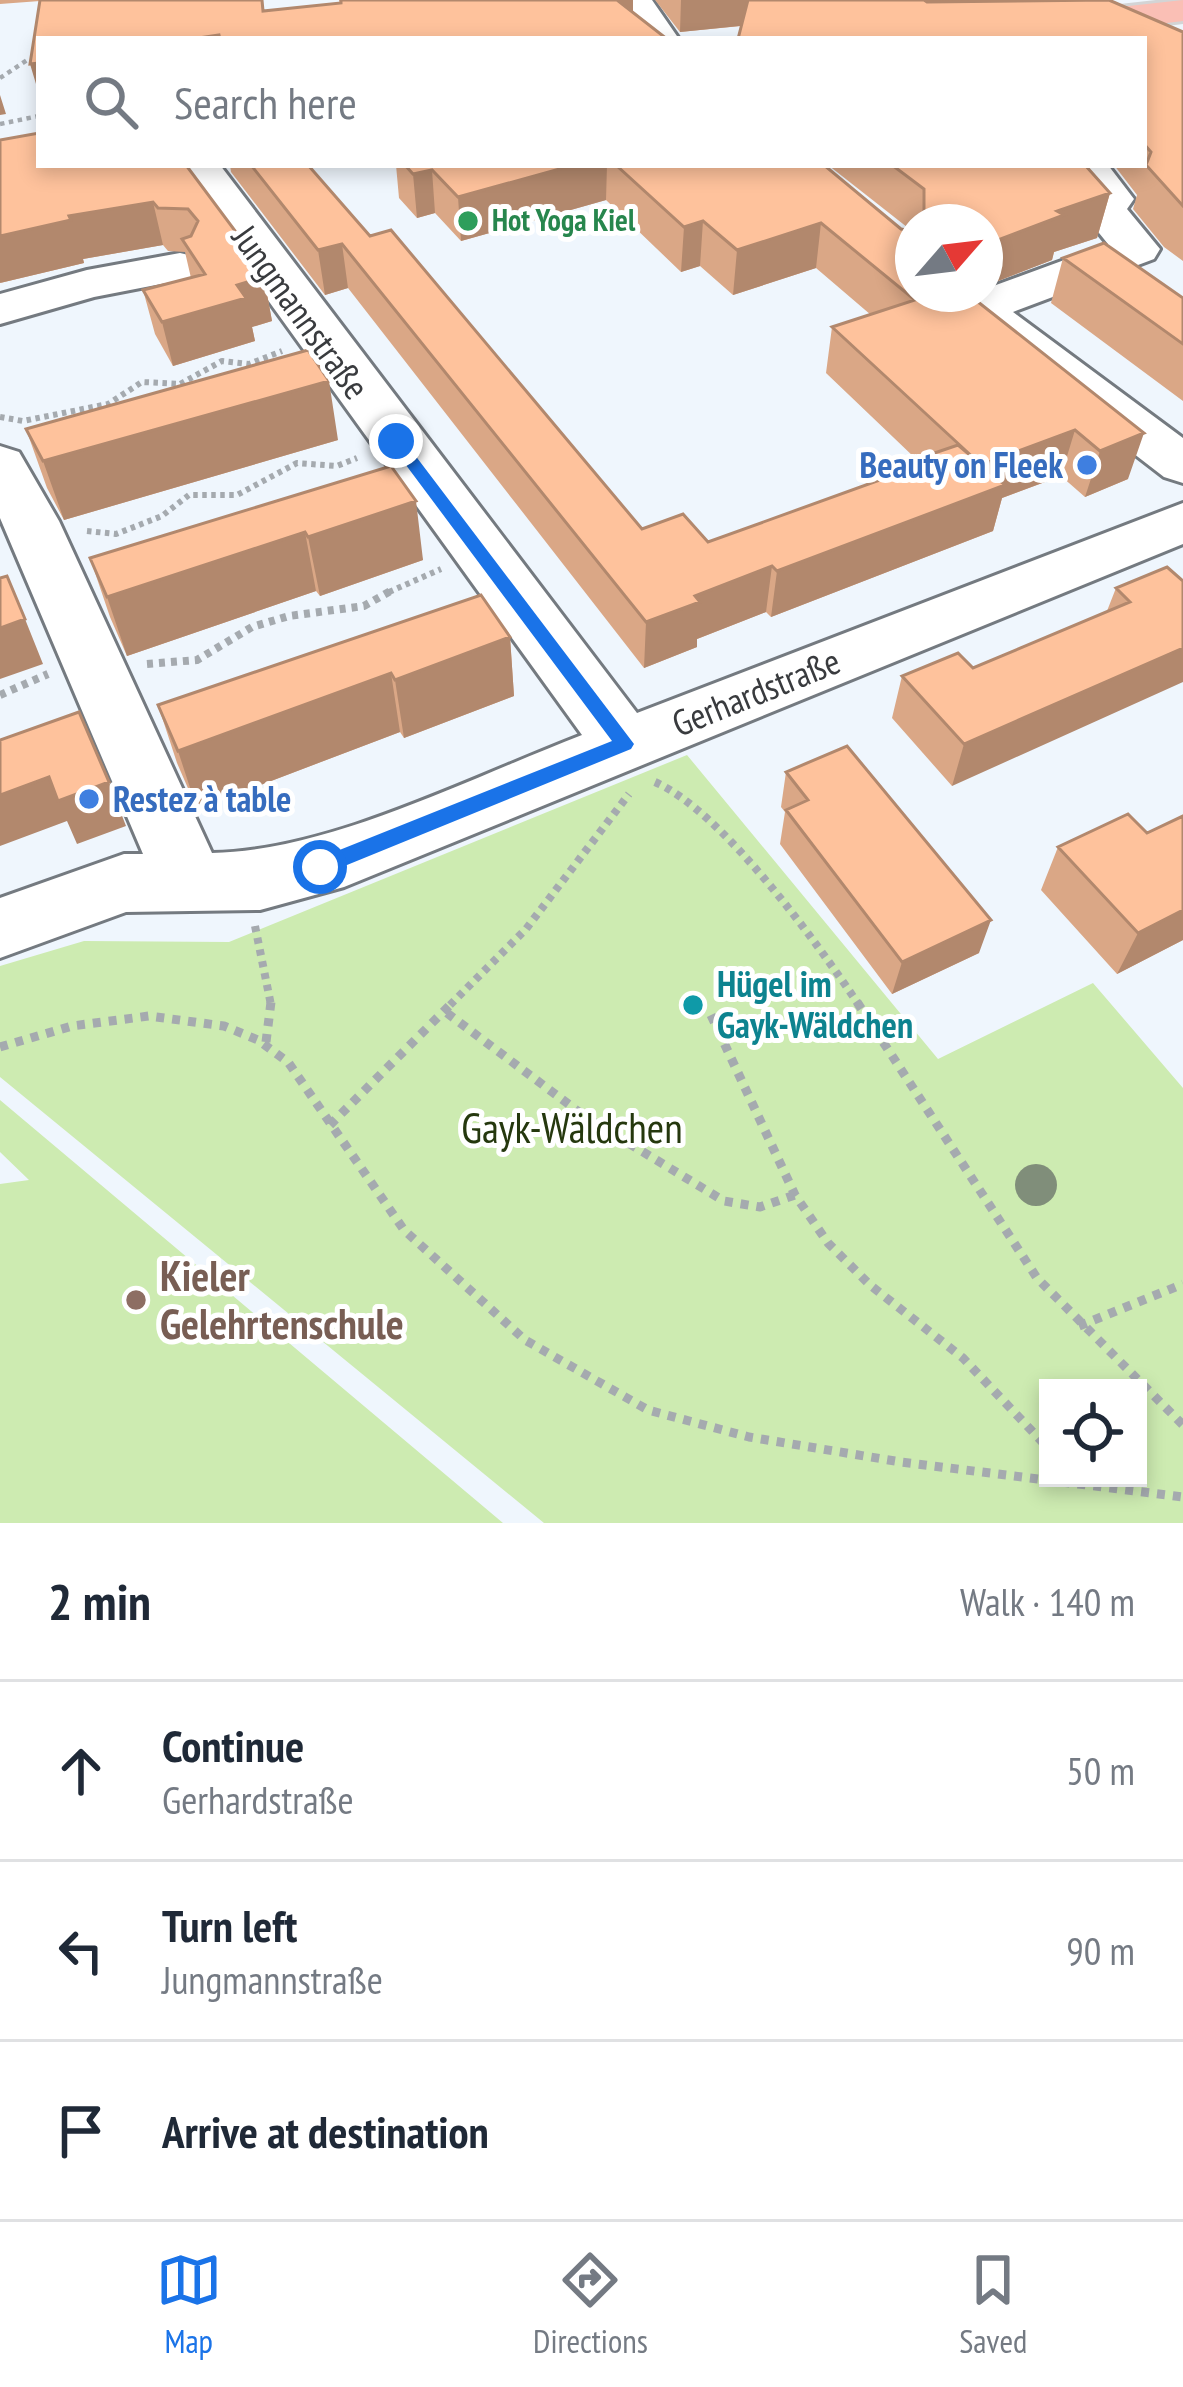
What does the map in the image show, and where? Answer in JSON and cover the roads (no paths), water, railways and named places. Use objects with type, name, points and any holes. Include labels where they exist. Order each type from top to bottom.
[{"type":"main road","points":[[968,36],[1183,10]]},
{"type":"street","points":[[633,0],[657,36]]},
{"type":"street","points":[[1138,18],[1183,46]]},
{"type":"street","name":"Jungmannstraße","points":[[198,168],[220,256],[318,335],[629,766]]},
{"type":"street","points":[[1003,291],[1137,249],[1100,206],[1111,199],[1087,168]]},
{"type":"street","points":[[0,309],[87,284],[220,256]]},
{"type":"street","points":[[981,312],[1183,466]]},
{"type":"street","points":[[0,464],[189,880]]},
{"type":"street","name":"Gerhardstraße","points":[[0,928],[124,883],[260,881],[320,867],[629,766],[1183,522]]},
{"type":"place","name":"Hot Yoga Kiel","points":[[468,221]]},
{"type":"place","name":"Beauty on Fleek","points":[[1087,465]]},
{"type":"place","name":"Restez à table","points":[[89,799]]},
{"type":"place","name":"Hügel im Gayk-Wäldchen","points":[[693,1005]]},
{"type":"place","name":"Kieler Gelehrtenschule","points":[[136,1300]]},
{"type":"park label","name":"Gayk-Wäldchen","points":[[572,1128]]}]
